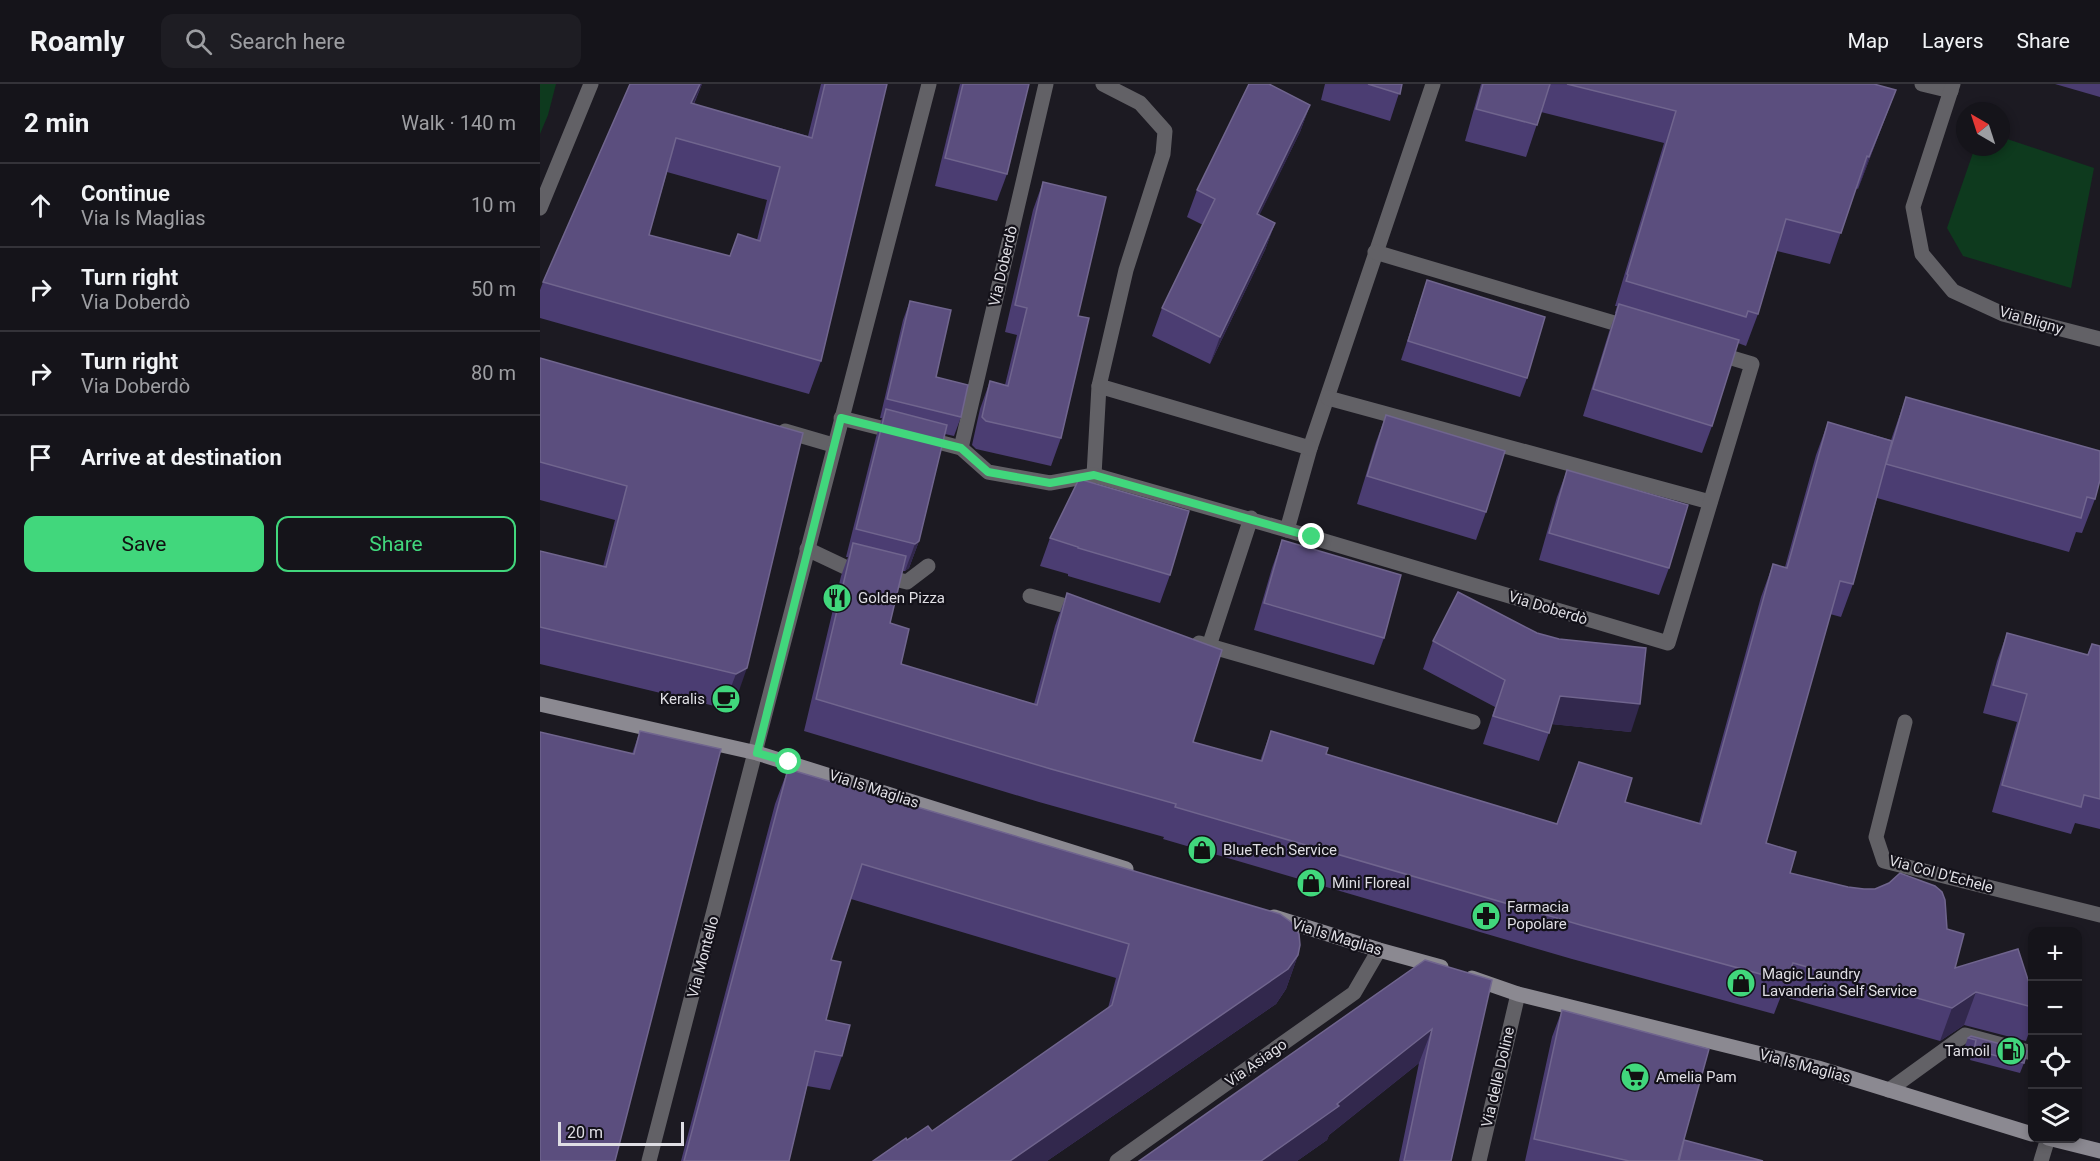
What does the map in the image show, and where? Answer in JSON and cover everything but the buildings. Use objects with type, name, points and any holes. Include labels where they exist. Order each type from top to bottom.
[{"type":"street","points":[[540,208],[591,84]]},
{"type":"street","points":[[757,753],[833,445],[929,84]]},
{"type":"street","name":"Via Doberdò","points":[[961,448],[1046,84]]},
{"type":"street","points":[[1094,475],[1100,386],[1126,270],[1163,154],[1165,131],[1140,103],[1103,84]]},
{"type":"street","points":[[1287,530],[1310,448],[1432,84]]},
{"type":"street","points":[[1922,84],[1952,87]]},
{"type":"street","name":"Via Bligny","points":[[1952,87],[1913,207],[1922,254],[1953,291],[2003,314],[2100,339]]},
{"type":"street","points":[[1375,252],[1651,334]]},
{"type":"street","name":"Via Doberdò","points":[[841,418],[961,448],[988,472],[1050,483],[1094,475],[1251,518],[1668,644],[1752,364],[1696,347]]},
{"type":"street","points":[[1100,386],[1310,448]]},
{"type":"street","points":[[1328,398],[1710,502]]},
{"type":"street","points":[[776,428],[833,445]]},
{"type":"street","points":[[1209,646],[1251,518]]},
{"type":"street","points":[[807,549],[845,567],[907,582],[928,566]]},
{"type":"street","points":[[1030,596],[1097,614]]},
{"type":"street","points":[[1186,639],[1473,722]]},
{"type":"street","name":"Via Is Maglias","points":[[540,704],[757,753],[1140,874]]},
{"type":"street","name":"Via Col D'Echele","points":[[1905,722],[1876,837],[1884,861],[2100,915]]},
{"type":"street","name":"Via Montello","points":[[649,1161],[757,753]]},
{"type":"street","name":"Via Is Maglias","points":[[1265,914],[1379,950],[1436,965],[1518,994],[1818,1068],[2028,1133]]},
{"type":"street","name":"Via Asiago","points":[[1117,1161],[1354,993],[1379,950]]},
{"type":"street","name":"Via delle Doline","points":[[1479,1161],[1518,994]]},
{"type":"street","points":[[1889,1090],[1965,1035],[2028,1052]]},
{"type":"street","points":[[2042,1161],[2047,1143]]},
{"type":"street","points":[[2070,1143],[2100,1150]]},
{"type":"green space","points":[[540,84],[556,84],[548,115],[540,134]]},
{"type":"green space","points":[[2010,140],[2094,168],[2071,288],[1963,256],[1947,228],[1972,156],[2010,156]]},
{"type":"place","name":"Golden Pizza","points":[[837,598]]},
{"type":"place","name":"Keralis","points":[[726,699]]},
{"type":"place","name":"BlueTech Service","points":[[1202,850]]},
{"type":"place","name":"Mini Floreal","points":[[1311,883]]},
{"type":"place","name":"Farmacia Popolare","points":[[1486,916]]},
{"type":"place","name":"Magic Laundry Lavanderia Self Service","points":[[1741,983]]},
{"type":"place","name":"Tamoil","points":[[2011,1051]]},
{"type":"place","name":"Amelia Pam","points":[[1635,1077]]},
{"type":"route","points":[[789,762],[757,753],[841,418],[961,448],[988,472],[1050,483],[1094,475],[1312,537]]}]
